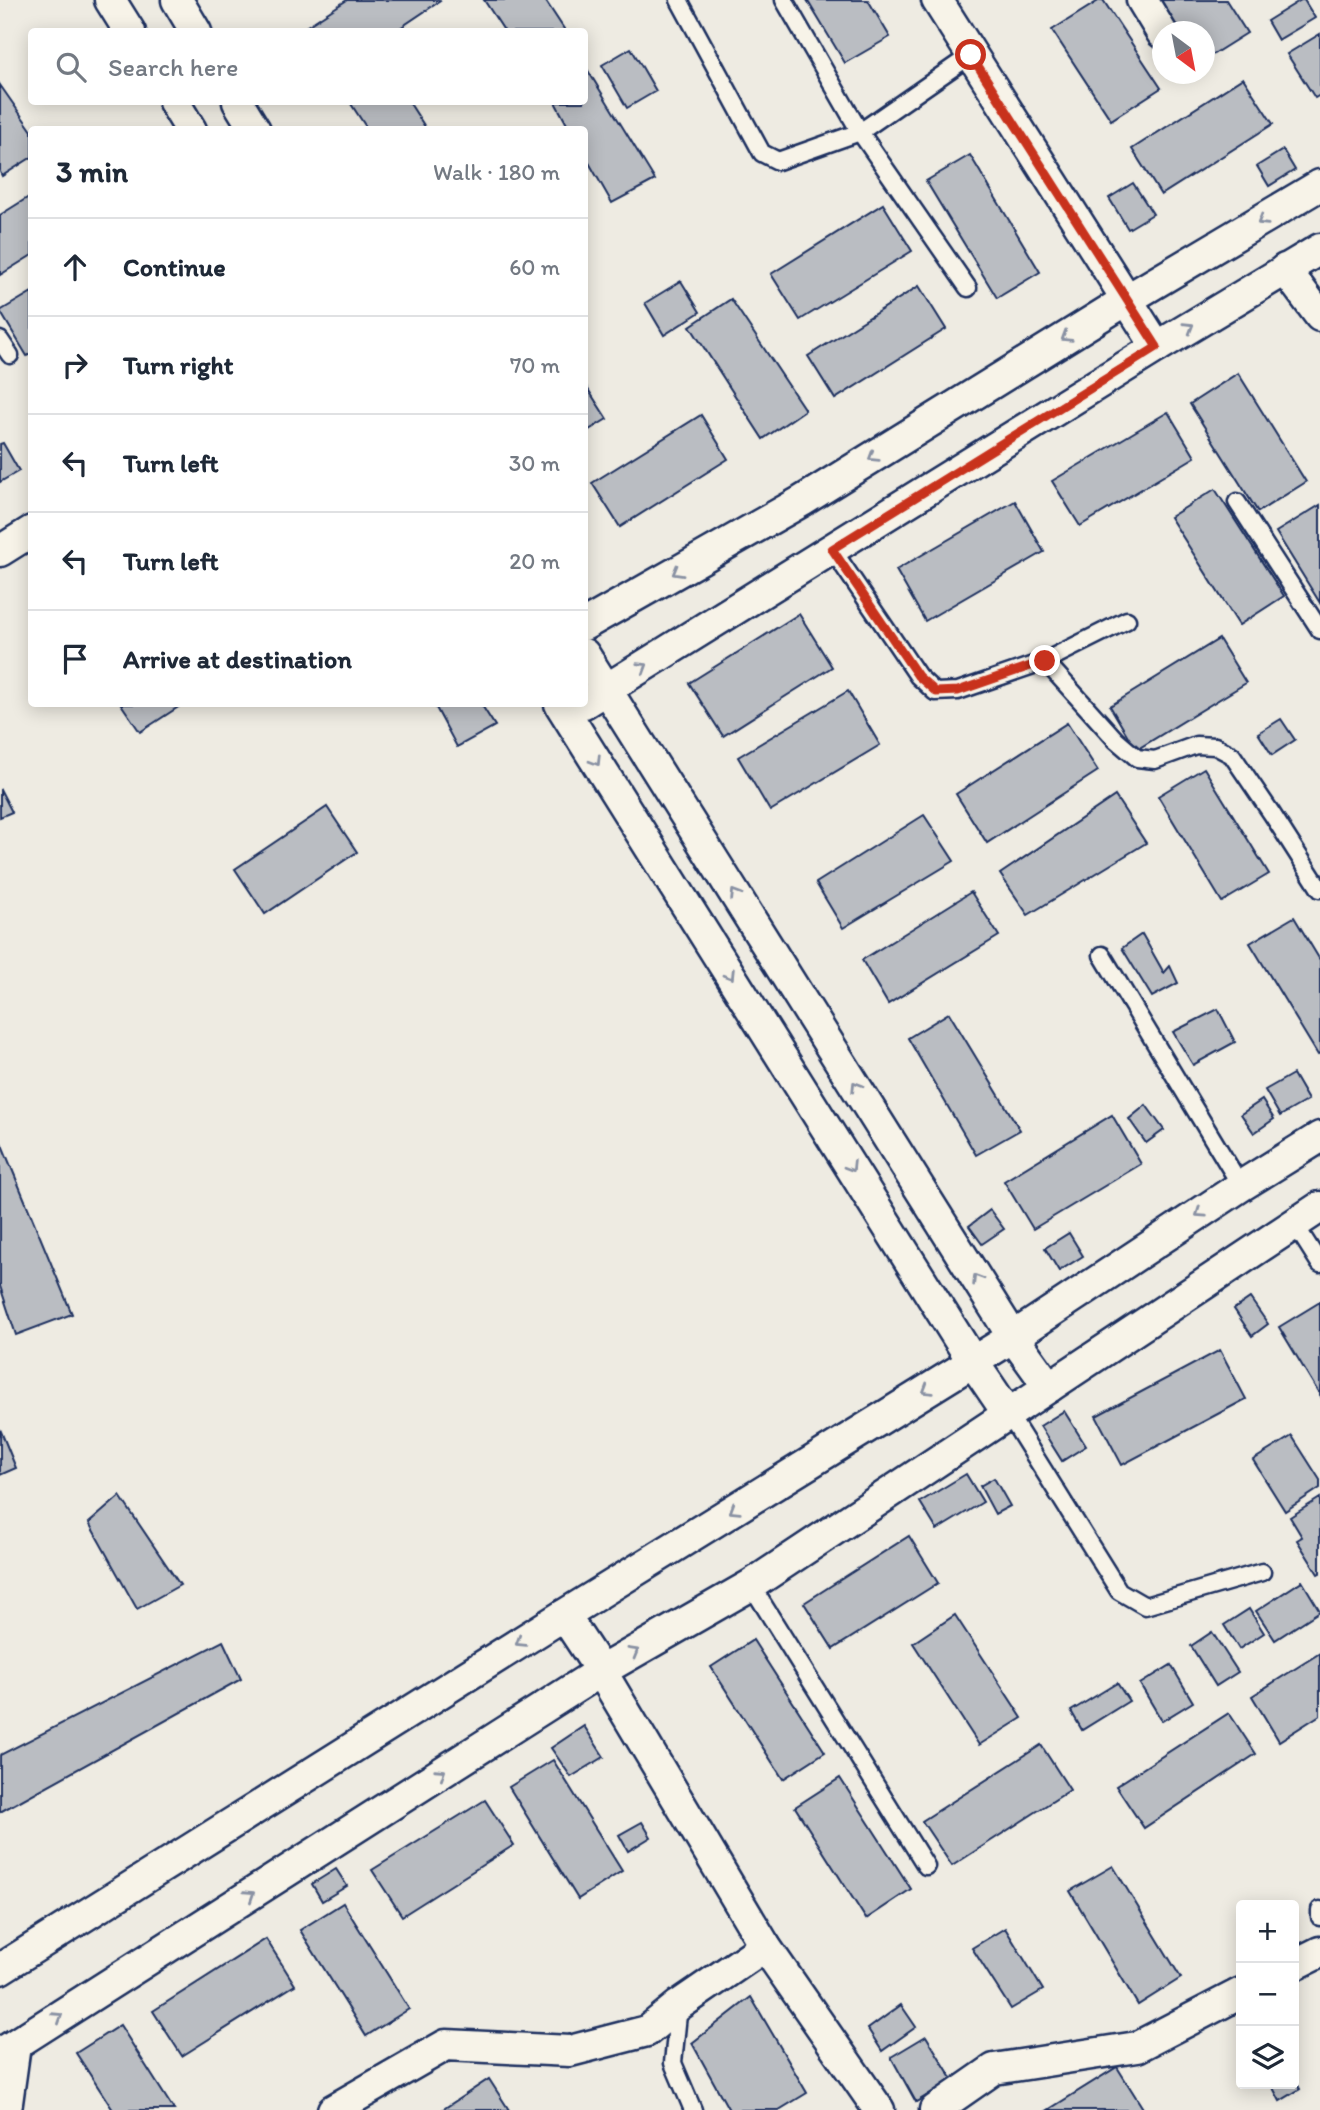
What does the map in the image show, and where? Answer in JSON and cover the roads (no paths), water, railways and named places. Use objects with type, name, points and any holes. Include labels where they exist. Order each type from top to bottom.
[{"type":"street","points":[[110,0],[128,28]]},
{"type":"street","points":[[177,0],[194,28]]},
{"type":"street","points":[[937,0],[1157,347]]},
{"type":"street","points":[[1142,0],[1155,21]]},
{"type":"street","points":[[176,105],[189,126]]},
{"type":"street","points":[[240,105],[253,126]]},
{"type":"street","points":[[588,623],[802,501],[1128,299],[1320,185]]},
{"type":"street","points":[[588,698],[1320,249]]},
{"type":"street","points":[[1285,270],[1320,316]]},
{"type":"street","points":[[0,551],[28,534]]},
{"type":"street","points":[[582,707],[973,1362],[1009,1415]]},
{"type":"street","points":[[583,707],[1049,1387]]},
{"type":"street","points":[[0,1969],[1013,1337],[1320,1137]]},
{"type":"street","points":[[6,2110],[7,2049],[601,1671],[751,1585],[1320,1207]]},
{"type":"street","points":[[564,1615],[601,1671],[765,1946],[879,2110]]},
{"type":"street","points":[[333,2110],[446,2045],[570,2050],[647,2031],[679,2005],[765,1946]]},
{"type":"street","points":[[1298,1963],[1320,1952]]},
{"type":"street","points":[[935,2110],[994,2069],[1137,2047],[1236,1996]]},
{"type":"lane","points":[[679,0],[762,153],[778,161],[860,132],[971,55]]},
{"type":"lane","points":[[783,0],[860,132],[968,288]]},
{"type":"lane","points":[[0,340],[10,355]]},
{"type":"lane","points":[[1237,502],[1320,630]]},
{"type":"lane","points":[[832,549],[918,676],[936,692],[958,691],[1045,661],[1128,620]]},
{"type":"lane","points":[[1045,661],[1116,740],[1137,758],[1155,760],[1196,745],[1215,746],[1232,755],[1320,889]]},
{"type":"lane","points":[[1102,955],[1241,1186]]},
{"type":"lane","points":[[1294,1223],[1320,1264]]},
{"type":"lane","points":[[1009,1415],[1119,1591],[1145,1606],[1262,1572]]},
{"type":"lane","points":[[751,1585],[926,1866]]},
{"type":"lane","points":[[1320,1910],[1320,1917]]},
{"type":"lane","points":[[679,2005],[673,2063],[693,2110]]}]
